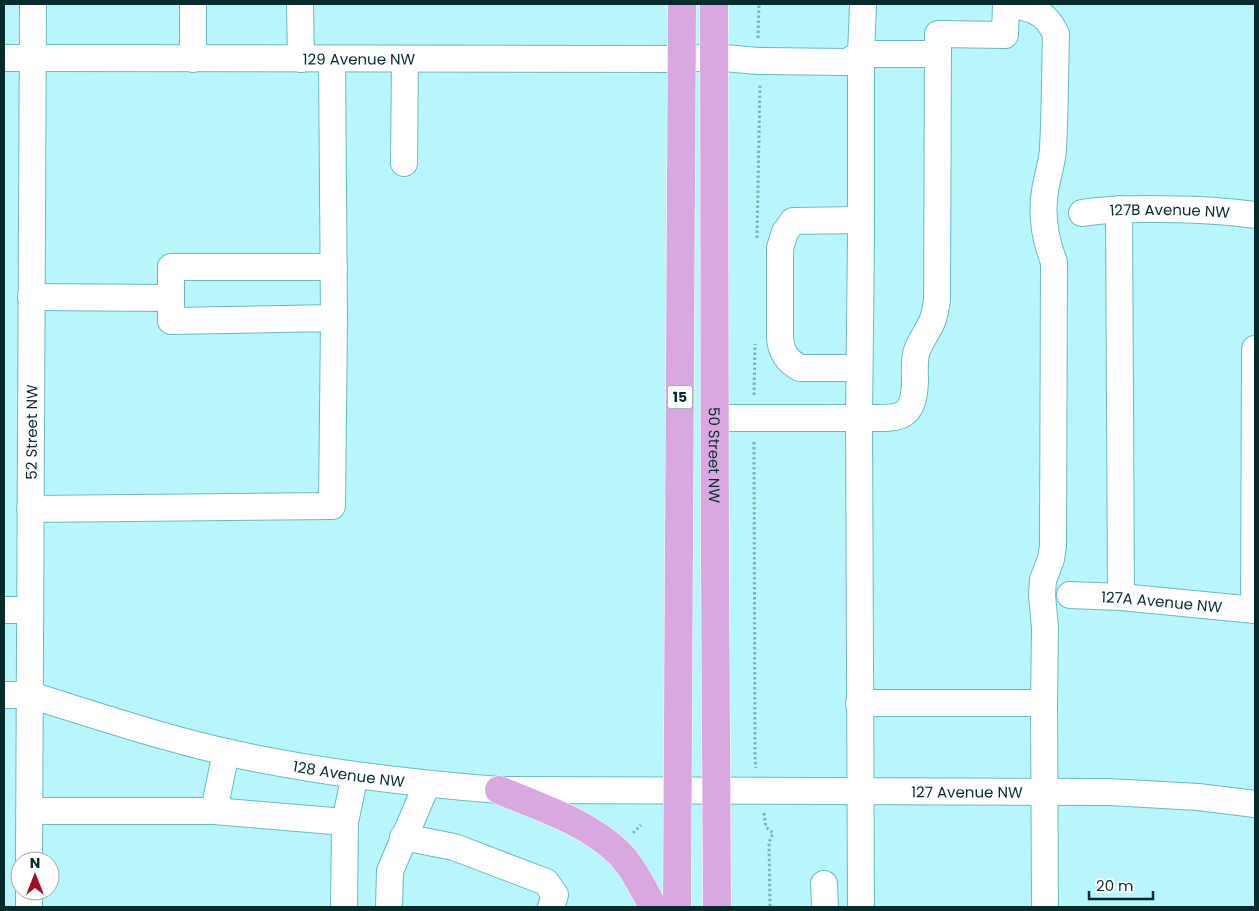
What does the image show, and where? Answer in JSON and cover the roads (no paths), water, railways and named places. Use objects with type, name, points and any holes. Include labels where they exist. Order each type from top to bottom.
[{"type":"main road","name":"15","points":[[676,791],[682,4]]},
{"type":"main road","name":"50 Street NW","points":[[714,4],[718,907]]},
{"type":"main road","points":[[499,790],[587,828],[619,853],[644,889],[653,907]]},
{"type":"main road","points":[[676,791],[677,907]]},
{"type":"street","name":"52 Street NW","points":[[29,851],[32,4]]},
{"type":"street","points":[[193,4],[193,58]]},
{"type":"street","points":[[300,4],[301,58]]},
{"type":"street","points":[[861,907],[859,368],[861,213],[860,54],[863,4]]},
{"type":"street","points":[[715,418],[894,417],[902,416],[912,405],[917,351],[933,320],[937,300],[938,34],[1005,35],[1006,4],[1022,6],[1042,14],[1051,23],[1056,34],[1053,149],[1044,191],[1046,239],[1054,262],[1053,546],[1042,595],[1045,628],[1045,907]]},
{"type":"street","name":"129 Avenue NW","points":[[4,58],[682,59],[758,53],[847,62],[860,54],[938,54]]},
{"type":"street","points":[[30,509],[332,506],[334,267],[332,58]]},
{"type":"street","points":[[404,163],[405,58]]},
{"type":"street","points":[[859,368],[800,368],[792,364],[782,352],[780,338],[780,248],[782,239],[793,221],[805,212],[819,206],[861,213]]},
{"type":"street","name":"127B Avenue NW","points":[[1082,213],[1119,209],[1196,208],[1255,215]]},
{"type":"street","points":[[1119,209],[1121,597]]},
{"type":"street","points":[[334,267],[171,267],[171,322],[334,318]]},
{"type":"street","points":[[31,297],[171,298]]},
{"type":"street","points":[[1255,349],[1255,610]]},
{"type":"street","name":"127A Avenue NW","points":[[1070,595],[1121,597],[1255,610]]},
{"type":"street","points":[[4,610],[30,610]]},
{"type":"street","name":"128 Avenue NW","points":[[4,695],[30,695],[187,743],[226,752],[355,775],[499,790],[676,791]]},
{"type":"street","points":[[859,703],[1044,703]]},
{"type":"street","points":[[214,811],[226,752]]},
{"type":"street","points":[[344,907],[345,822],[355,775]]},
{"type":"street","points":[[389,907],[390,871],[427,784]]},
{"type":"street","name":"127 Avenue NW","points":[[676,791],[1045,791],[1160,794],[1255,804]]},
{"type":"street","points":[[30,811],[214,811],[345,822]]},
{"type":"street","points":[[404,837],[454,847],[546,882],[555,895],[551,907]]}]
